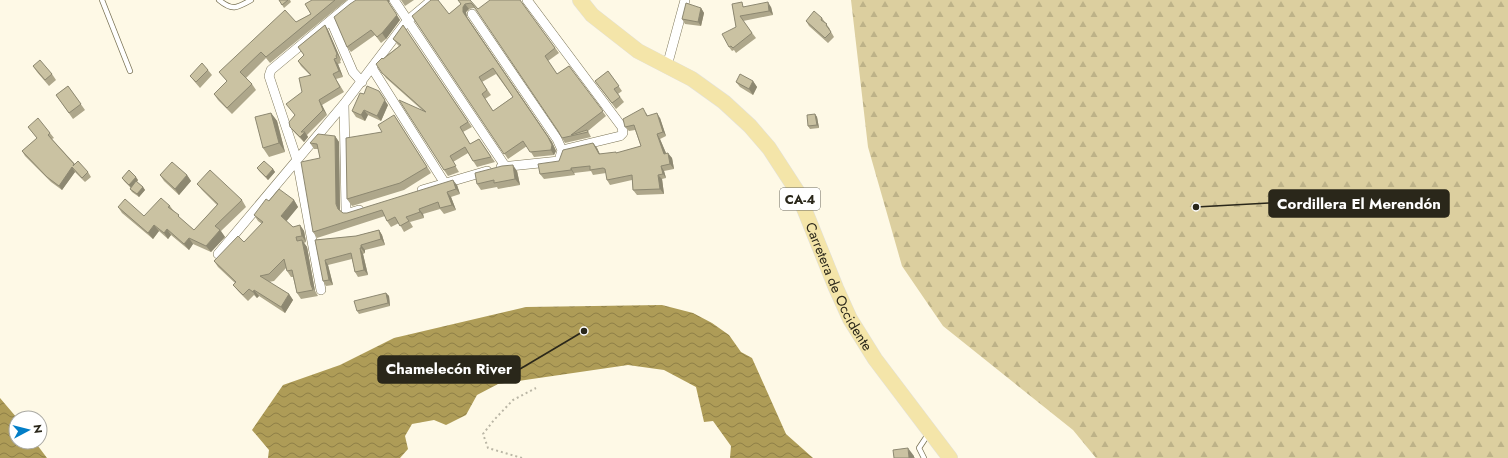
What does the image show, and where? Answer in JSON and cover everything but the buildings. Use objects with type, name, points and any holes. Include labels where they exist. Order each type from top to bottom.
[{"type":"main road","name":"Carretera de Occidente","points":[[580,0],[592,15],[638,52],[692,79],[724,102],[750,126],[769,148],[797,191],[850,319],[875,359],[950,458]]},
{"type":"street","points":[[321,290],[297,160],[269,76],[271,70],[355,0]]},
{"type":"street","points":[[394,0],[505,166]]},
{"type":"street","points":[[218,254],[362,82],[408,21],[432,0]]},
{"type":"street","points":[[527,0],[622,127],[623,133],[620,136],[562,150]]},
{"type":"street","points":[[667,66],[685,0]]},
{"type":"street","points":[[415,192],[444,182],[505,166],[559,161],[562,150],[557,140],[472,14]]},
{"type":"street","points":[[331,21],[353,72],[362,82]]},
{"type":"street","points":[[372,68],[444,182]]},
{"type":"street","points":[[344,104],[346,210],[349,213],[371,206]]},
{"type":"lane","points":[[102,0],[130,71]]},
{"type":"lane","points":[[219,0],[227,6],[237,8],[251,0]]},
{"type":"lane","points":[[924,458],[919,448],[930,431]]},
{"type":"path","points":[[522,458],[488,448],[483,434],[513,400],[536,388]]},
{"type":"green space","points":[[851,0],[1508,0],[1508,458],[1096,458],[1073,430],[943,326],[902,266],[868,147]]},
{"type":"water","points":[[662,305],[693,313],[712,323],[729,335],[741,352],[752,358],[786,434],[813,458],[730,458],[731,446],[713,421],[704,422],[696,387],[664,370],[628,365],[498,384],[477,395],[466,415],[446,425],[434,420],[412,424],[405,436],[408,449],[400,458],[268,458],[269,450],[252,430],[283,385],[340,365],[394,338],[526,307]]},
{"type":"water","points":[[0,398],[10,410],[8,410],[8,450],[41,450],[47,458],[0,458]]},
{"type":"place","name":"Cordillera El Merendón","points":[[1196,207]]},
{"type":"place","name":"Chamelecón River","points":[[584,331]]}]
